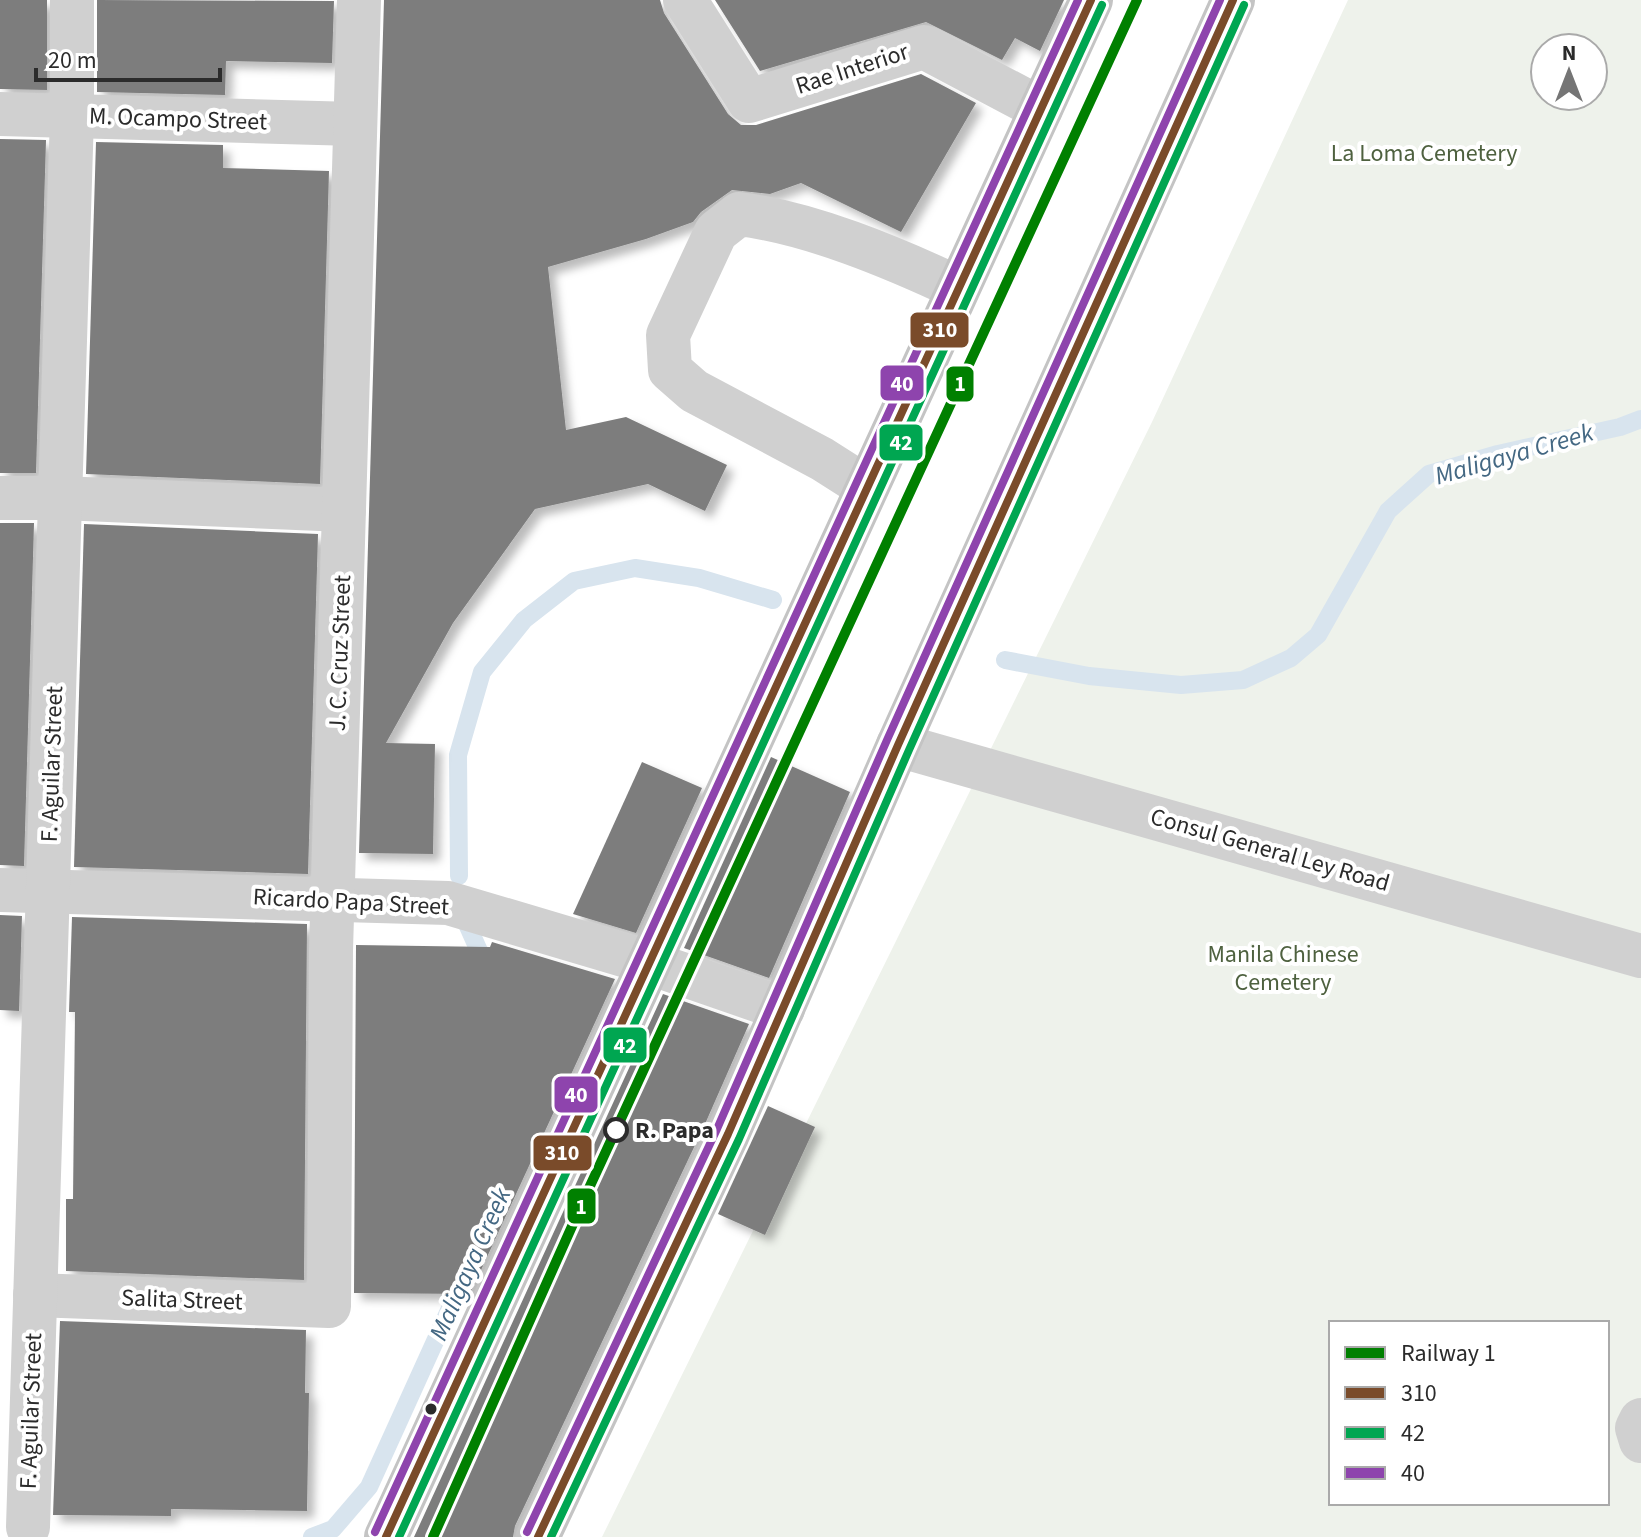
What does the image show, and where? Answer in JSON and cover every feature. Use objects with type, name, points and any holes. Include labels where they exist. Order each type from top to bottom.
[{"type":"main road","points":[[386,1537],[1091,0]]},
{"type":"main road","points":[[538,1537],[728,1134],[898,745],[1233,0]]},
{"type":"street","name":"F. Aguilar Street","points":[[28,1527],[23,1278],[48,891],[72,116],[72,0]]},
{"type":"street","name":"J. C. Cruz Street","points":[[329,1306],[333,899],[359,0]]},
{"type":"street","name":"Rae Interior","points":[[685,0],[746,99],[754,100],[924,47],[1041,109]]},
{"type":"street","name":"M. Ocampo Street","points":[[0,114],[355,124]]},
{"type":"street","points":[[866,487],[822,459],[694,391],[670,370],[668,335],[716,232],[739,214],[777,219],[913,266],[958,288]]},
{"type":"street","points":[[0,498],[344,510]]},
{"type":"street","name":"Consul General Ley Road","points":[[898,745],[1641,956]]},
{"type":"street","name":"Ricardo Papa Street","points":[[0,890],[448,903],[650,963],[783,1009]]},
{"type":"street","name":"Salita Street","points":[[23,1278],[329,1306]]},
{"type":"street","points":[[1641,1420],[1637,1428],[1641,1441]]},
{"type":"green space","name":"Manila Chinese Cemetery","points":[[1348,0],[1641,0],[1641,1537],[602,1537],[1152,422]]},
{"type":"building","points":[[0,0],[47,0],[47,90],[0,89]]},
{"type":"building","points":[[97,0],[334,1],[332,63],[226,61],[225,95],[97,92]]},
{"type":"building","points":[[384,0],[660,0],[664,13],[728,114],[741,125],[756,125],[921,74],[976,103],[901,232],[801,183],[770,194],[732,190],[701,212],[693,222],[548,267],[566,430],[626,417],[727,465],[705,511],[648,484],[535,509],[453,623],[386,743],[435,744],[433,854],[359,853]]},
{"type":"building","points":[[715,0],[1064,0],[1040,51],[1015,38],[1002,60],[926,22],[760,71]]},
{"type":"building","points":[[0,139],[46,140],[36,473],[0,473]]},
{"type":"building","points":[[96,142],[223,145],[223,168],[329,171],[320,484],[86,474]]},
{"type":"building","points":[[0,523],[34,523],[24,866],[0,865]]},
{"type":"building","points":[[84,524],[318,534],[308,874],[74,867]]},
{"type":"building","points":[[771,757],[850,792],[769,978],[684,948]]},
{"type":"building","points":[[642,762],[702,788],[636,933],[573,914]]},
{"type":"building","points":[[0,915],[22,916],[19,1011],[0,1010]]},
{"type":"building","points":[[72,917],[307,924],[304,1280],[66,1271],[66,1199],[73,1199],[75,1012],[69,1012]]},
{"type":"building","points":[[492,942],[615,979],[470,1294],[354,1293],[356,945],[490,947]]},
{"type":"building","points":[[663,994],[749,1024],[705,1124],[515,1526],[513,1537],[414,1537]]},
{"type":"building","points":[[768,1106],[815,1127],[765,1235],[718,1214]]},
{"type":"building","points":[[60,1321],[306,1330],[305,1393],[309,1393],[307,1511],[171,1509],[171,1516],[53,1515]]},
{"type":"waterway","name":"Maligaya Creek","points":[[1005,660],[1089,676],[1181,685],[1243,680],[1291,658],[1318,635],[1388,511],[1429,474],[1498,454],[1620,427],[1641,419]]},
{"type":"waterway","name":"Maligaya Creek","points":[[459,876],[458,755],[482,672],[524,620],[574,581],[635,568],[699,578],[773,600]]},
{"type":"waterway","name":"Maligaya Creek","points":[[467,924],[487,969]]},
{"type":"waterway","name":"Maligaya Creek","points":[[312,1537],[333,1529],[369,1487],[466,1273]]},
{"type":"rail line","name":"1","points":[[433,1537],[590,1186],[1137,0]]},
{"type":"transit line","name":"40","points":[[375,1532],[1078,0]]},
{"type":"transit line","name":"310","points":[[386,1537],[1091,0]]},
{"type":"transit line","name":"40","points":[[527,1532],[717,1129],[887,740],[1220,0]]},
{"type":"transit line","name":"310","points":[[538,1537],[728,1134],[898,745],[1233,0]]},
{"type":"transit line","name":"42","points":[[399,1537],[1102,5]]},
{"type":"transit line","name":"42","points":[[551,1537],[739,1139],[909,750],[1244,5]]},
{"type":"place","name":"R. Papa","points":[[616,1130]]},
{"type":"park label","name":"La Loma Cemetery","points":[[1424,153]]}]
